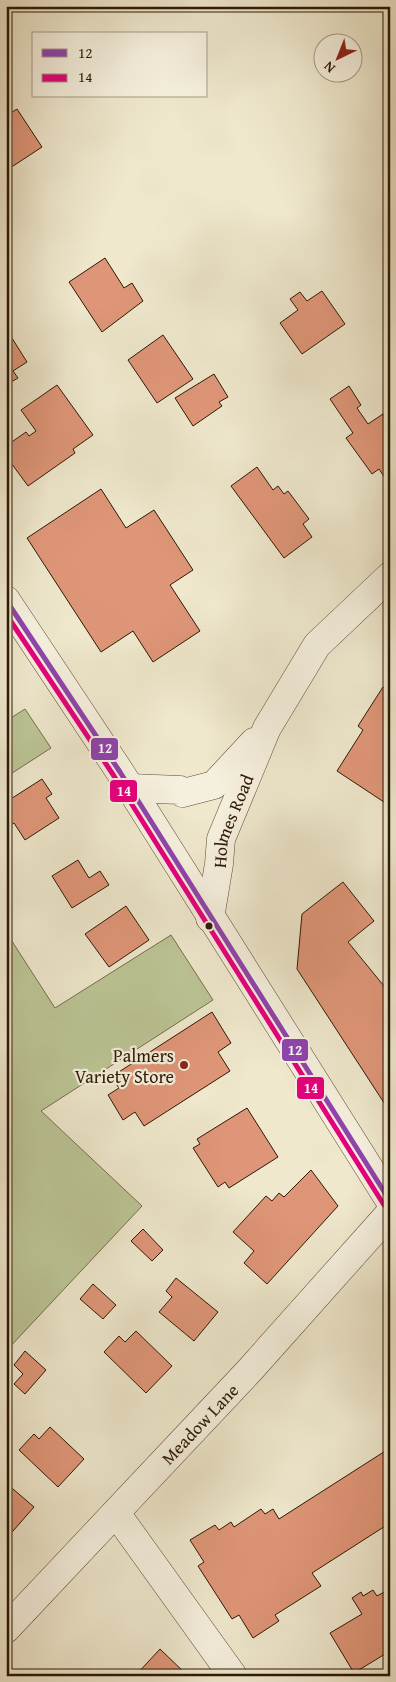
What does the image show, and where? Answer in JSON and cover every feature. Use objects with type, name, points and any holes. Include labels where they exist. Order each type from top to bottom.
[{"type":"street","name":"Holmes Road","points":[[210,918],[219,864],[220,839],[267,728],[317,645],[390,576]]},
{"type":"street","points":[[6,600],[130,788],[210,918],[390,1201]]},
{"type":"street","name":"Holmes Road","points":[[130,788],[180,790],[183,792],[214,785],[267,728]]},
{"type":"street","name":"Meadow Lane","points":[[6,1630],[249,1370],[390,1213]]},
{"type":"street","points":[[116,1513],[233,1676]]},
{"type":"green space","points":[[25,709],[51,748],[6,777],[6,721]]},
{"type":"green space","points":[[6,932],[55,1008],[171,935],[213,1000],[41,1111],[142,1206],[6,1351]]},
{"type":"building","points":[[17,109],[42,147],[7,170],[6,116]]},
{"type":"building","points":[[105,258],[124,288],[132,283],[143,301],[102,332],[69,282]]},
{"type":"building","points":[[322,291],[345,324],[302,354],[280,323],[298,310],[290,299],[300,292],[307,301]]},
{"type":"building","points":[[10,335],[27,362],[13,371],[18,378],[6,385],[6,337]]},
{"type":"building","points":[[163,335],[193,379],[157,403],[128,360]]},
{"type":"building","points":[[214,374],[228,397],[219,402],[222,406],[193,426],[175,398]]},
{"type":"building","points":[[57,385],[93,435],[73,449],[75,453],[28,486],[6,456],[6,446],[26,432],[29,436],[36,431],[21,410]]},
{"type":"building","points":[[349,386],[361,405],[357,408],[368,424],[383,414],[390,423],[390,476],[385,478],[379,469],[372,474],[346,438],[353,433],[330,399]]},
{"type":"building","points":[[257,467],[273,490],[278,486],[284,494],[288,491],[309,519],[303,524],[312,537],[284,558],[231,486]]},
{"type":"building","points":[[101,489],[126,528],[154,510],[193,570],[170,585],[200,631],[153,662],[133,631],[101,652],[27,538]]},
{"type":"building","points":[[383,687],[390,691],[390,806],[337,771],[363,730],[358,726]]},
{"type":"building","points":[[42,779],[52,794],[46,798],[59,818],[25,840],[14,823],[7,828],[6,826],[6,802]]},
{"type":"building","points":[[78,860],[89,878],[100,871],[109,885],[72,908],[52,876]]},
{"type":"building","points":[[343,882],[374,921],[348,942],[388,991],[390,990],[390,1112],[297,969],[302,914]]},
{"type":"building","points":[[126,906],[149,940],[109,967],[85,934]]},
{"type":"building","points":[[212,1012],[231,1043],[218,1052],[230,1071],[144,1126],[135,1112],[123,1120],[108,1095],[119,1088],[111,1077]]},
{"type":"building","points":[[247,1108],[278,1157],[229,1188],[225,1182],[218,1187],[193,1148],[200,1144],[197,1139]]},
{"type":"building","points":[[311,1170],[338,1206],[267,1284],[244,1263],[254,1251],[233,1232],[266,1196],[272,1201],[279,1193],[284,1197]]},
{"type":"building","points":[[143,1229],[163,1250],[152,1261],[131,1241]]},
{"type":"building","points":[[176,1278],[218,1312],[194,1341],[159,1312],[172,1297],[166,1291]]},
{"type":"building","points":[[93,1284],[116,1305],[103,1319],[80,1299]]},
{"type":"building","points":[[136,1331],[172,1366],[146,1393],[104,1352],[119,1336],[125,1342]]},
{"type":"building","points":[[25,1351],[46,1370],[25,1394],[14,1384],[23,1374],[14,1365]]},
{"type":"building","points":[[50,1427],[84,1459],[58,1487],[19,1450],[34,1434],[39,1439]]},
{"type":"building","points":[[390,1448],[390,1523],[312,1573],[321,1586],[275,1615],[279,1621],[253,1638],[239,1615],[232,1619],[198,1566],[204,1562],[190,1540],[215,1525],[219,1530],[231,1522],[234,1527],[261,1509],[265,1514],[273,1509],[279,1519]]},
{"type":"building","points":[[6,1483],[34,1507],[6,1539]]},
{"type":"building","points":[[390,1589],[390,1651],[354,1673],[330,1633],[362,1614],[352,1598],[361,1592],[363,1596],[373,1590],[377,1596]]},
{"type":"building","points":[[160,1649],[188,1676],[135,1676]]},
{"type":"transit line","name":"12","points":[[6,600],[120,772],[390,1201]]},
{"type":"transit line","name":"14","points":[[6,614],[114,776],[384,1205]]},
{"type":"place","name":"Palmers Variety Store","points":[[184,1065]]}]
